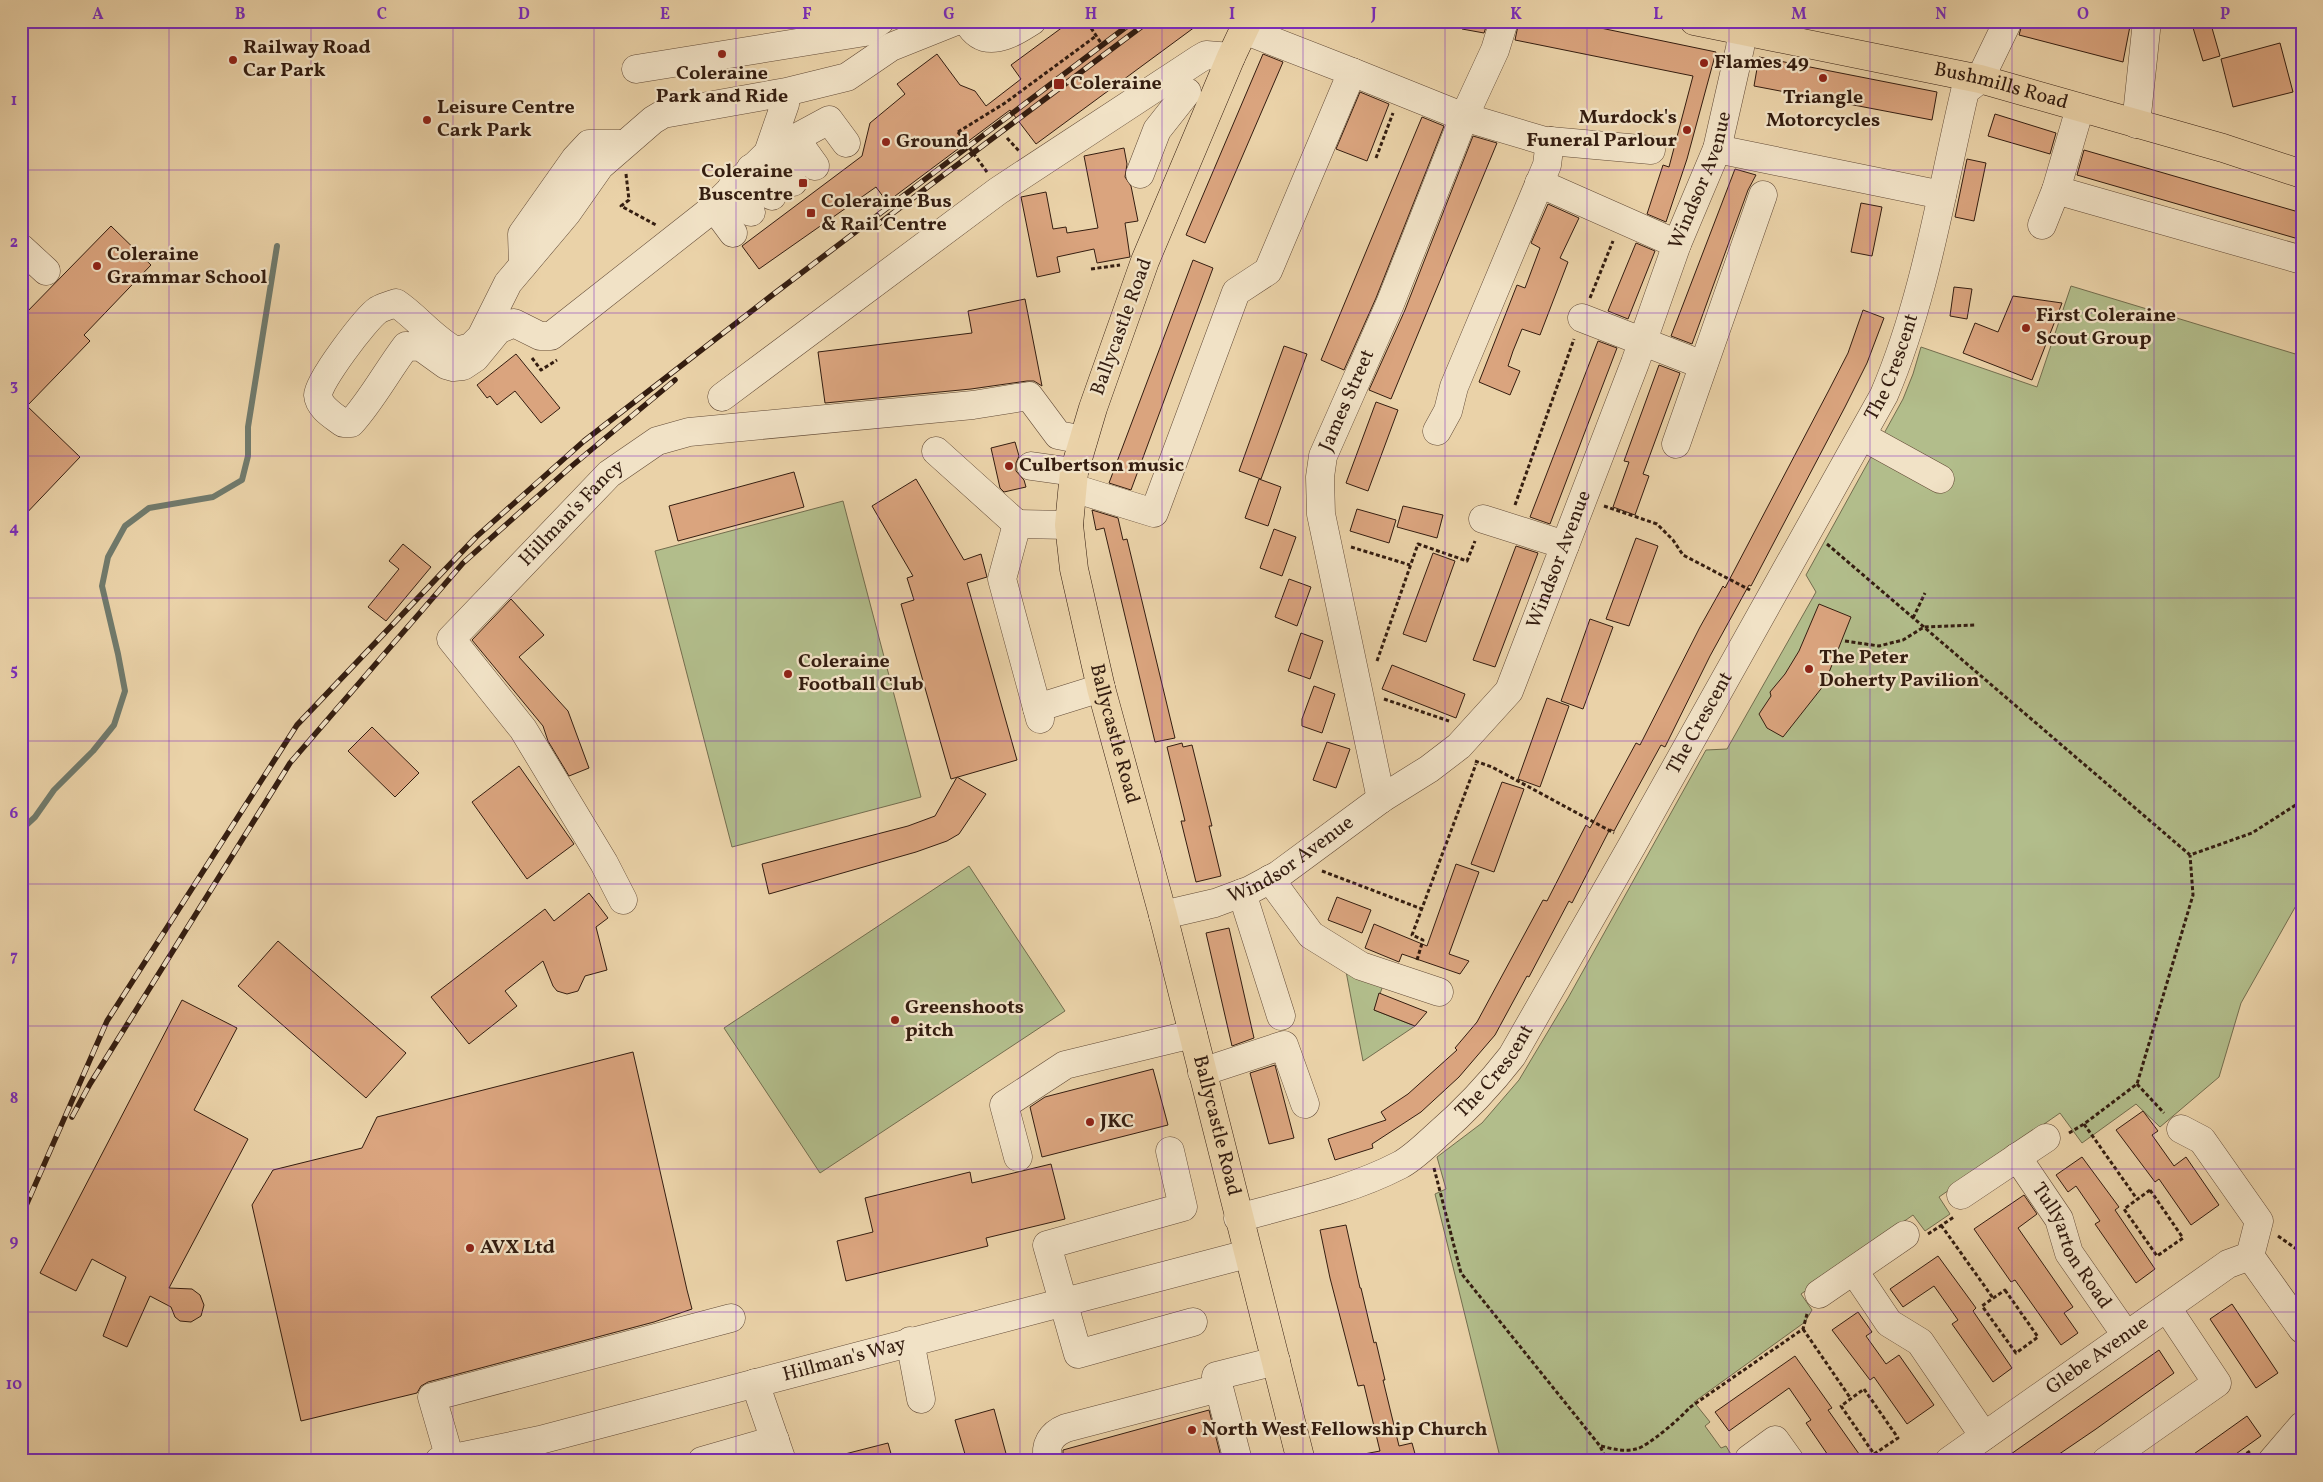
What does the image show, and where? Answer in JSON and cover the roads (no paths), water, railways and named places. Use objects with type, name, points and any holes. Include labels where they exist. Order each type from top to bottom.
[{"type":"main road","name":"Bushmills Road","points":[[1694,21],[1980,79],[2223,148],[2302,174]]},
{"type":"main road","name":"Ballycastle Road","points":[[1242,24],[1231,57],[1145,262],[1083,440],[1074,480],[1069,525],[1074,569],[1101,688],[1163,915],[1247,1254],[1301,1461]]},
{"type":"street","points":[[636,69],[865,32],[880,21]]},
{"type":"street","points":[[786,92],[784,104],[764,163],[550,336],[540,336],[514,324],[498,330],[475,358],[456,368],[446,365],[421,347],[406,346],[388,369],[361,412],[351,423],[343,423],[320,404],[317,393],[346,347],[378,310],[396,303],[448,347],[456,351],[471,347],[481,337],[508,283],[567,213],[600,166],[623,144],[663,114],[786,92],[848,78],[891,47],[937,25],[971,28],[981,36],[999,38],[1032,21]]},
{"type":"street","name":"James Street","points":[[1381,799],[1325,539],[1321,514],[1320,477],[1323,456],[1390,304],[1464,117],[1495,50],[1504,21]]},
{"type":"street","name":"The Crescent","points":[[1238,1218],[1372,1178],[1402,1164],[1428,1144],[1489,1087],[1512,1056],[1884,395],[1911,324],[1965,91],[1980,79],[2008,21]]},
{"type":"street","points":[[2136,124],[2147,21]]},
{"type":"street","points":[[1242,24],[1352,72],[1464,117],[1548,142],[1651,150]]},
{"type":"street","name":"Windsor Avenue","points":[[1163,915],[1215,904],[1270,879],[1381,799],[1429,769],[1451,752],[1478,742],[1509,691],[1677,244],[1717,149],[1740,48],[1742,30]]},
{"type":"street","points":[[722,397],[998,191],[1206,55],[1231,57]]},
{"type":"street","points":[[1031,466],[1074,480],[1154,513],[1236,292],[1268,271],[1352,72]]},
{"type":"street","points":[[1140,174],[1157,130],[1187,92]]},
{"type":"street","points":[[2042,225],[2056,190],[2080,108]]},
{"type":"street","points":[[1157,130],[1194,143]]},
{"type":"street","points":[[1437,431],[1448,411],[1454,387],[1547,165],[1550,141]]},
{"type":"street","points":[[1717,149],[1942,195]]},
{"type":"street","points":[[764,163],[788,186]]},
{"type":"street","points":[[764,163],[788,186]]},
{"type":"street","points":[[764,163],[788,186]]},
{"type":"street","points":[[764,163],[788,186]]},
{"type":"street","points":[[1539,183],[1677,244]]},
{"type":"street","points":[[2056,190],[2302,260]]},
{"type":"street","points":[[1676,444],[1763,195]]},
{"type":"street","points":[[21,248],[46,271]]},
{"type":"street","points":[[1582,318],[1703,365]]},
{"type":"street","name":"Hillman's Fancy","points":[[623,900],[604,863],[523,729],[451,639],[609,474],[656,441],[689,432],[973,405],[1029,396],[1058,435],[1083,440]]},
{"type":"street","points":[[1862,436],[1940,479]]},
{"type":"street","points":[[936,451],[1018,524],[1069,525]]},
{"type":"street","points":[[1495,522],[1565,545]]},
{"type":"street","points":[[1018,524],[1002,579],[1039,714],[1101,688]]},
{"type":"street","points":[[1270,879],[1311,935],[1361,966],[1439,992]]},
{"type":"street","points":[[1242,893],[1282,1016]]},
{"type":"street","points":[[1018,1157],[1004,1106],[1065,1065],[1193,1034]]},
{"type":"street","points":[[1202,1072],[1284,1045],[1305,1104]]},
{"type":"street","points":[[2181,1129],[2202,1140],[2259,1221],[2250,1256],[2302,1329]]},
{"type":"street","points":[[1961,1195],[2046,1138]]},
{"type":"street","points":[[1170,1151],[1183,1207],[1047,1245],[1078,1354],[1193,1322]]},
{"type":"street","name":"Tullyarton Road","points":[[2017,1157],[2059,1219],[2069,1253],[2126,1335]]},
{"type":"street","points":[[1819,1294],[1906,1235]]},
{"type":"street","name":"Hillman's Way","points":[[444,1460],[540,1440],[910,1341],[1247,1254]]},
{"type":"street","name":"Glebe Avenue","points":[[1949,1461],[2228,1264],[2250,1256]]},
{"type":"street","points":[[1854,1271],[1889,1323],[1920,1342],[1984,1436]]},
{"type":"street","points":[[2106,1461],[2217,1383],[2167,1308]]},
{"type":"street","points":[[444,1460],[432,1397],[730,1318]]},
{"type":"street","points":[[910,1341],[921,1399]]},
{"type":"street","points":[[1238,1461],[1216,1376],[1276,1361]]},
{"type":"street","points":[[702,1461],[779,1451],[755,1383]]},
{"type":"street","points":[[1048,1461],[1047,1446],[1050,1439],[1059,1431],[1219,1388]]},
{"type":"street","points":[[2272,1461],[2302,1426]]},
{"type":"street","points":[[1749,1459],[1775,1440],[1790,1461]]},
{"type":"waterway","points":[[21,830],[35,817],[54,790],[93,751],[114,725],[125,691],[102,586],[108,557],[125,526],[149,508],[213,497],[242,480],[248,456],[248,427],[277,246]]},
{"type":"railway","points":[[21,1217],[107,1021],[297,725],[476,537],[584,441],[771,296],[1134,21]]},
{"type":"railway","points":[[873,228],[1149,21]]},
{"type":"railway","points":[[72,1117],[90,1084],[290,763],[463,563],[573,465],[675,380]]},
{"type":"place","name":"Coleraine Park and Ride","points":[[722,54]]},
{"type":"place","name":"Railway Road Car Park","points":[[233,60]]},
{"type":"place","name":"Flames 49","points":[[1704,63]]},
{"type":"place","name":"Triangle Motorcycles","points":[[1823,78]]},
{"type":"place","name":"Coleraine","points":[[1059,84]]},
{"type":"place","name":"Leisure Centre Cark Park","points":[[427,120]]},
{"type":"place","name":"Murdock's Funeral Parlour","points":[[1687,130]]},
{"type":"place","name":"Ground","points":[[886,142]]},
{"type":"place","name":"Coleraine Buscentre","points":[[803,183]]},
{"type":"place","name":"Coleraine Bus & Rail Centre","points":[[811,213]]},
{"type":"place","name":"Coleraine Grammar School","points":[[97,266]]},
{"type":"place","name":"First Coleraine Scout Group","points":[[2026,328]]},
{"type":"place","name":"Culbertson music","points":[[1009,466]]},
{"type":"place","name":"The Peter Doherty Pavilion","points":[[1809,669]]},
{"type":"place","name":"Coleraine Football Club","points":[[788,674]]},
{"type":"place","name":"Greenshoots pitch","points":[[895,1020]]},
{"type":"place","name":"JKC","points":[[1090,1122]]},
{"type":"place","name":"AVX Ltd","points":[[470,1248]]},
{"type":"place","name":"North West Fellowship Church","points":[[1192,1430]]}]
